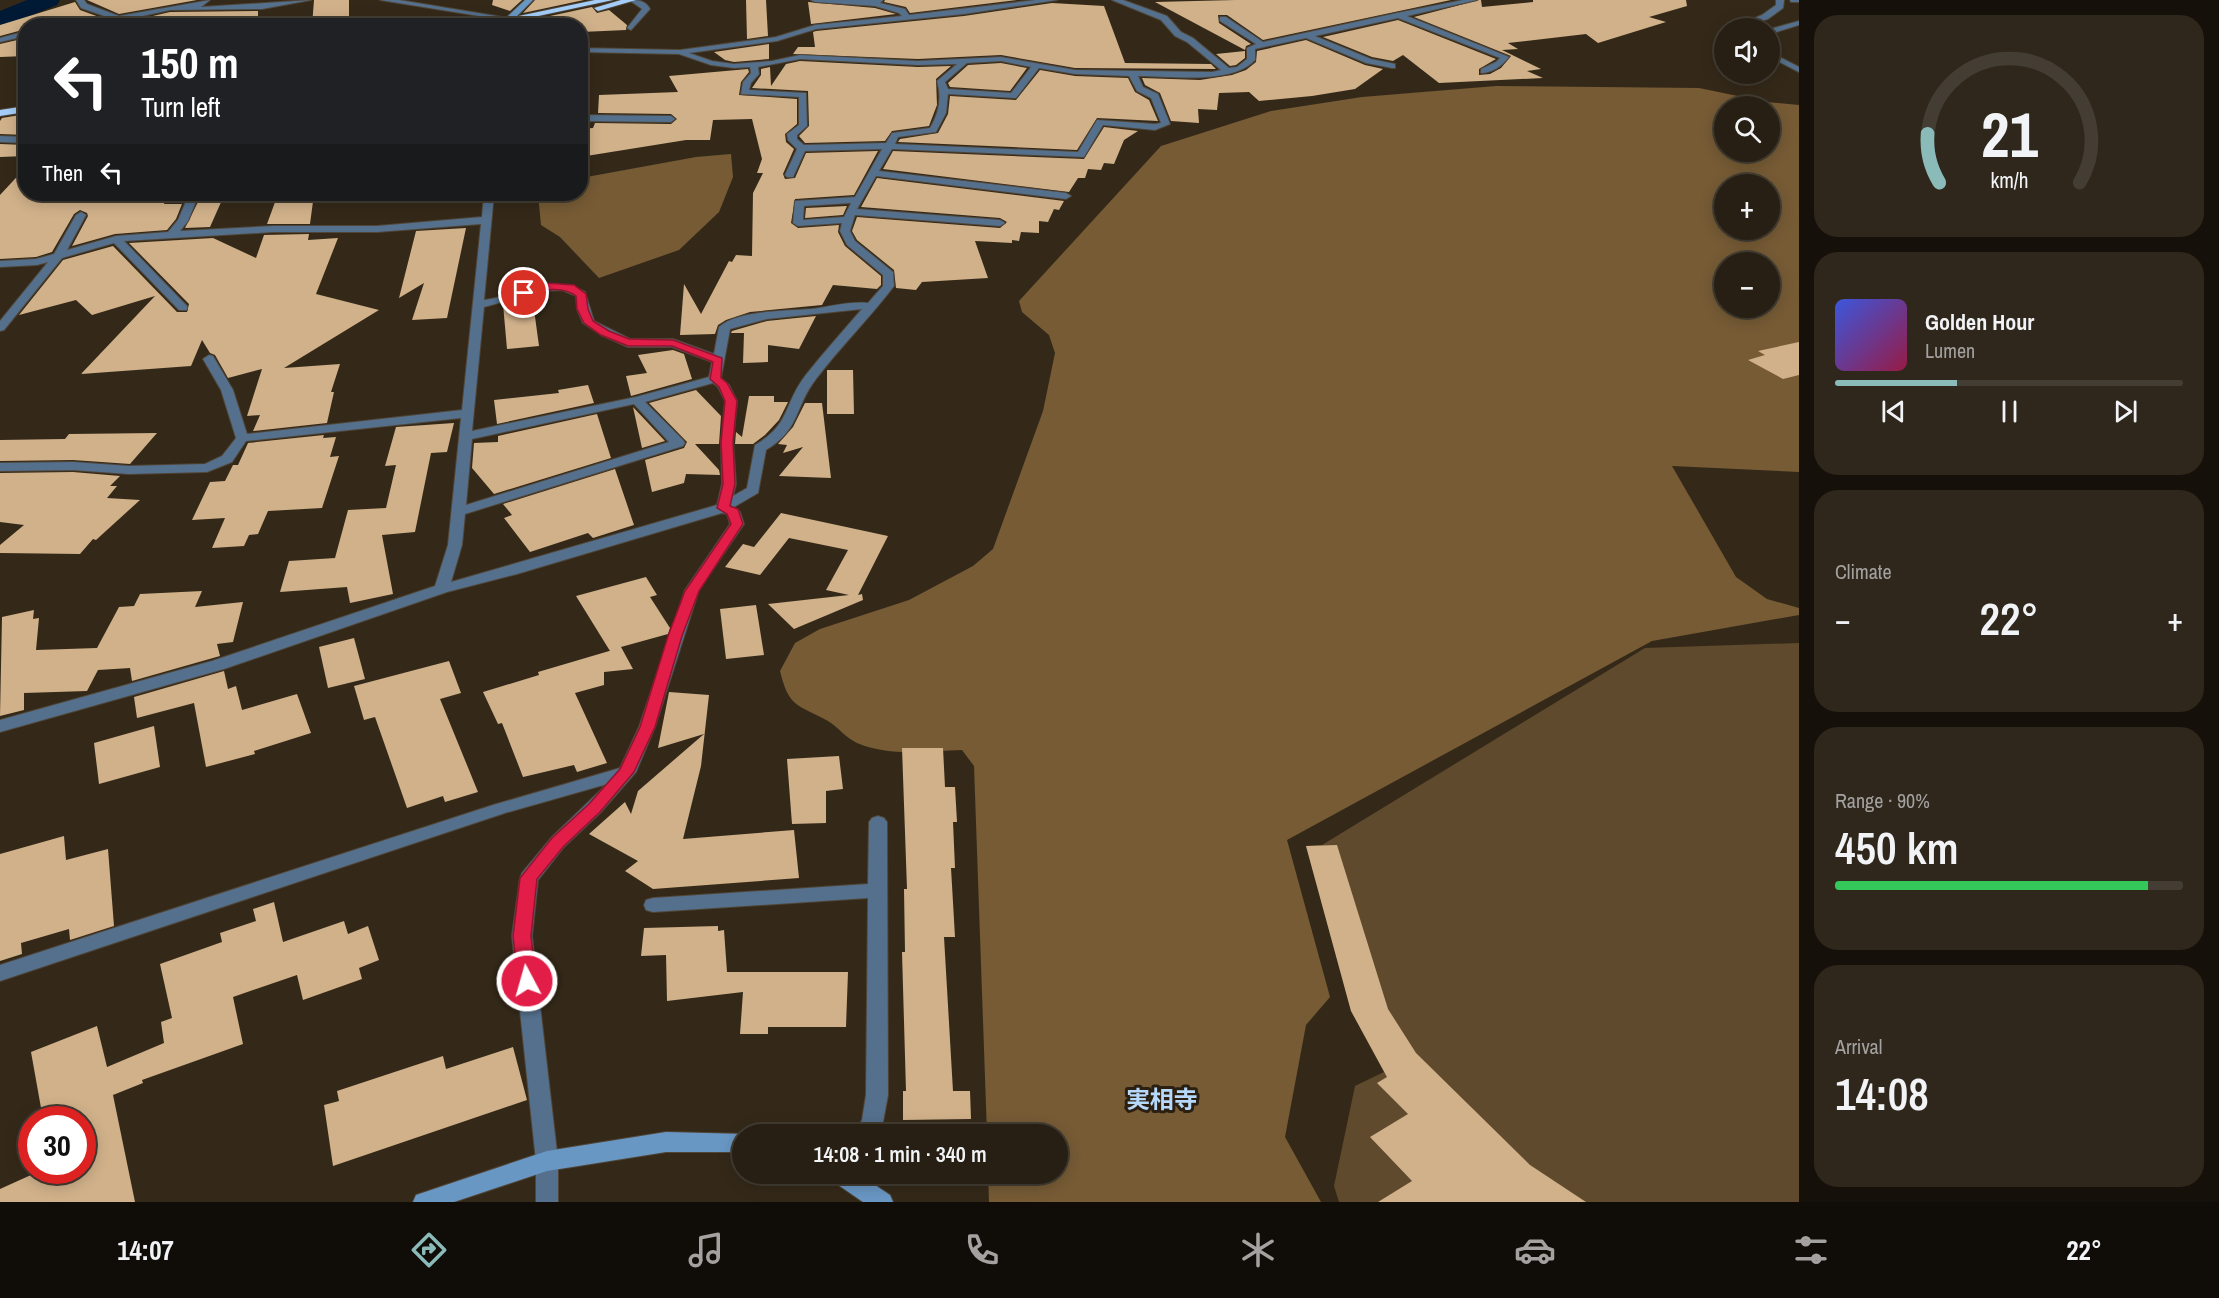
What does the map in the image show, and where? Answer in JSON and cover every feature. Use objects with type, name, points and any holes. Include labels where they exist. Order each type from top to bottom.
[{"type":"highway","points":[[536,18],[609,0]]},
{"type":"highway","points":[[541,18],[632,0]]},
{"type":"highway","points":[[0,106],[18,103]]},
{"type":"highway","points":[[0,113],[18,110]]},
{"type":"street","points":[[80,0],[84,6],[115,18]]},
{"type":"street","points":[[194,7],[206,0]]},
{"type":"street","points":[[123,18],[170,8],[262,7],[307,0]]},
{"type":"street","points":[[384,0],[489,14],[498,18]]},
{"type":"street","points":[[516,18],[529,0]]},
{"type":"street","points":[[631,28],[645,9],[644,5],[632,0]]},
{"type":"street","points":[[815,0],[877,2],[902,11],[906,17]]},
{"type":"street","points":[[588,50],[680,52],[777,39],[815,27],[1053,0]]},
{"type":"street","points":[[1116,0],[1164,18],[1178,34],[1227,71]]},
{"type":"street","points":[[1428,0],[1444,6]]},
{"type":"street","points":[[680,52],[711,63],[754,65],[800,57],[918,63],[1001,59],[1075,72],[1197,75],[1240,69],[1251,60],[1251,48],[1262,45],[1473,0]]},
{"type":"street","points":[[1763,18],[1780,6],[1779,0]]},
{"type":"street","points":[[1794,0],[1799,0]]},
{"type":"street","points":[[1397,15],[1505,57],[1499,64],[1484,70]]},
{"type":"street","points":[[1222,19],[1262,45]]},
{"type":"street","points":[[1780,29],[1799,23]]},
{"type":"street","points":[[0,40],[18,35]]},
{"type":"street","points":[[1306,35],[1369,61],[1392,66]]},
{"type":"street","points":[[0,726],[218,664],[442,589],[723,508],[753,490],[760,448],[773,442],[790,424],[797,401],[808,381],[888,286],[889,274],[850,243],[845,231],[849,216],[895,135],[933,130],[944,108],[945,91],[941,81],[967,59]]},
{"type":"street","points":[[1780,60],[1799,70]]},
{"type":"street","points":[[754,65],[755,74],[747,82],[744,92],[803,95],[803,126],[792,134],[793,140],[802,148],[887,146],[1081,155],[1100,122],[1155,127],[1166,124],[1155,96],[1140,89],[1131,75]]},
{"type":"street","points":[[945,91],[1012,96],[1036,66]]},
{"type":"street","points":[[588,118],[671,119]]},
{"type":"street","points":[[0,139],[18,140]]},
{"type":"street","points":[[790,175],[802,148]]},
{"type":"street","points":[[872,173],[1066,196]]},
{"type":"street","points":[[858,200],[799,203],[798,223],[849,216],[1000,223]]},
{"type":"street","points":[[172,234],[183,221],[191,201]]},
{"type":"street","points":[[442,589],[455,545],[488,201]]},
{"type":"street","points":[[0,328],[57,258],[81,216]]},
{"type":"street","points":[[0,264],[57,258],[116,239],[273,230],[377,229],[487,220]]},
{"type":"street","points":[[116,239],[183,308]]},
{"type":"street","points":[[478,304],[502,300],[546,286],[571,287],[581,294],[583,309],[589,323],[605,333],[628,343],[673,343],[719,360]]},
{"type":"street","points":[[715,379],[725,327],[742,319],[813,312],[855,304],[871,307]]},
{"type":"street","points":[[209,359],[227,390],[242,438]]},
{"type":"street","points":[[715,379],[723,385],[731,401],[727,442],[729,484],[723,508]]},
{"type":"street","points":[[466,436],[637,400],[715,379]]},
{"type":"street","points":[[458,512],[678,443],[637,400]]},
{"type":"street","points":[[0,467],[73,466],[129,470],[207,468],[227,459],[242,438],[468,413]]},
{"type":"street","points":[[547,1202],[547,1161],[522,936],[529,878],[558,842],[595,808],[627,772],[647,727],[675,636],[692,591],[737,524],[733,512],[723,508]]},
{"type":"street","points":[[0,973],[488,812],[627,772]]},
{"type":"street","points":[[871,1124],[877,1095],[878,822]]},
{"type":"street","points":[[653,905],[879,890]]},
{"type":"street","points":[[424,1202],[547,1161],[666,1142],[732,1142]]},
{"type":"street","points":[[855,1184],[882,1202]]},
{"type":"shaded area","points":[[1496,86],[1699,88],[1738,96],[1714,96],[1714,162],[1780,162],[1780,103],[1799,105],[1799,472],[1672,466],[1736,577],[1767,599],[1799,608],[1799,615],[1652,641],[1287,840],[1330,997],[1306,1025],[1285,1137],[1321,1202],[989,1202],[988,1184],[1068,1184],[1068,1124],[987,1124],[974,766],[962,750],[896,752],[857,743],[828,721],[796,704],[787,692],[780,671],[795,643],[820,629],[909,600],[973,566],[993,549],[1043,411],[1055,353],[1049,335],[1022,312],[1019,301],[1161,146],[1271,111],[1362,97]]},
{"type":"shaded area","points":[[731,154],[733,177],[719,212],[679,250],[599,278],[560,237],[541,225],[539,201],[588,201],[588,177],[696,157]]},
{"type":"shaded area","points":[[1799,643],[1799,1202],[1339,1202],[1334,1186],[1355,1086],[1384,1072],[1351,1011],[1306,846],[1322,845],[1645,648]]},
{"type":"building","points":[[87,0],[197,0],[119,14]]},
{"type":"building","points":[[314,0],[349,0],[349,18],[313,18]]},
{"type":"building","points":[[493,0],[522,0],[510,11],[492,5]]},
{"type":"building","points":[[535,0],[584,0],[523,13]]},
{"type":"building","points":[[746,0],[766,0],[768,36],[747,39]]},
{"type":"building","points":[[885,0],[1017,0],[910,13],[906,7],[884,2]]},
{"type":"building","points":[[1451,0],[1263,40],[1227,15],[1218,15],[1219,23],[1251,44],[1246,46],[1245,50],[1155,2]]},
{"type":"building","points":[[1481,0],[1482,7],[1533,2],[1533,0],[1686,0],[1687,6],[1649,17],[1666,22],[1598,43],[1586,34],[1508,43],[1518,49],[1502,50],[1541,69],[1527,71],[1543,78],[1439,83],[1403,55],[1393,61],[1372,57],[1323,37],[1398,20],[1496,59],[1479,69],[1479,75],[1490,74],[1501,68],[1511,56],[1414,17]]},
{"type":"building","points":[[75,2],[80,10],[102,18],[23,18]]},
{"type":"building","points":[[808,2],[875,8],[896,14],[811,24]]},
{"type":"building","points":[[1052,3],[1104,6],[1125,63],[1211,64],[1216,69],[1075,68],[1001,55],[918,59],[793,54],[798,47],[815,47],[813,32],[816,31],[964,16]]},
{"type":"building","points":[[592,7],[597,13],[609,10],[627,25],[626,30],[588,32],[588,18],[541,18]]},
{"type":"building","points":[[258,11],[258,16],[144,18],[170,12]]},
{"type":"building","points":[[18,19],[18,31],[0,36],[0,25]]},
{"type":"building","points":[[18,40],[18,56],[0,57],[0,44]]},
{"type":"building","points":[[1306,40],[1365,65],[1383,69],[1355,89],[1312,96],[1259,101],[1249,92],[1219,93],[1217,110],[1198,109],[1199,123],[1171,121],[1160,93],[1145,85],[1142,78],[1200,80],[1232,75],[1246,70],[1256,62],[1257,51]]},
{"type":"building","points":[[769,44],[769,59],[734,62],[725,60],[714,52]]},
{"type":"building","points":[[1245,51],[1245,58],[1236,65],[1230,66],[1216,54]]},
{"type":"building","points":[[800,61],[918,67],[951,66],[936,79],[937,105],[929,126],[892,131],[885,141],[805,143],[799,136],[809,126],[808,91],[752,88],[761,75],[761,69],[770,67],[771,86],[786,64]]},
{"type":"building","points":[[1001,63],[1027,68],[1010,91],[950,87],[948,83],[968,65]]},
{"type":"building","points":[[748,69],[749,72],[741,82],[739,95],[797,99],[797,124],[785,134],[786,142],[794,149],[783,174],[785,179],[795,178],[806,153],[878,151],[854,195],[795,199],[791,223],[798,228],[839,225],[838,232],[845,246],[881,276],[881,285],[877,289],[833,285],[822,305],[750,312],[718,325],[715,334],[680,335],[684,284],[701,314],[729,261],[732,262],[736,255],[752,256],[753,193],[763,173],[757,173],[762,159],[752,119],[713,120],[710,140],[686,140],[588,156],[588,128],[593,128],[595,123],[671,124],[677,119],[671,114],[598,113],[599,95],[678,92],[669,76]]},
{"type":"building","points":[[1040,70],[1075,76],[1128,78],[1135,92],[1149,100],[1158,121],[1097,118],[1077,150],[898,142],[900,139],[938,133],[948,114],[950,96],[1016,100]]},
{"type":"building","points":[[18,115],[18,135],[0,134],[2,118]]},
{"type":"building","points":[[1104,127],[1138,131],[1124,140],[1114,164],[1104,163],[1101,170],[1088,169],[1085,178],[1078,178],[1069,192],[883,169],[893,151],[1084,159]]},
{"type":"building","points":[[0,144],[18,145],[18,156],[0,157]]},
{"type":"building","points":[[18,176],[18,201],[165,201],[164,204],[182,204],[176,219],[167,230],[115,234],[72,246],[88,216],[80,210],[74,214],[52,252],[36,257],[0,259],[0,195]]},
{"type":"building","points":[[877,178],[1064,201],[1059,210],[1054,209],[1048,222],[1039,221],[1039,233],[1021,232],[1019,241],[1012,240],[1012,243],[975,241],[988,278],[922,282],[916,290],[896,288],[894,270],[857,240],[852,231],[857,217],[1000,228],[1007,222],[1000,218],[861,207]]},
{"type":"building","points":[[222,201],[210,227],[185,228],[198,202]]},
{"type":"building","points":[[275,201],[313,201],[310,224],[267,224]]},
{"type":"building","points":[[847,206],[843,215],[805,218],[806,208]]},
{"type":"building","points":[[466,228],[447,318],[412,320],[424,283],[399,298],[416,231]]},
{"type":"building","points":[[309,234],[308,240],[338,238],[316,294],[379,310],[284,368],[340,364],[331,392],[334,392],[327,423],[253,431],[260,415],[247,416],[262,369],[228,378],[215,355],[210,353],[202,340],[191,366],[81,374],[155,296],[92,315],[76,300],[19,315],[63,260],[113,246],[177,312],[187,312],[189,304],[129,243],[213,238],[256,258],[264,235]]},
{"type":"building","points":[[533,302],[539,346],[507,349],[503,304]]},
{"type":"building","points":[[816,316],[799,349],[768,345],[768,362],[743,363],[744,333],[731,333],[732,331],[767,321]]},
{"type":"building","points":[[1799,342],[1799,375],[1783,379],[1748,360],[1765,355],[1758,351]]},
{"type":"building","points":[[673,350],[684,354],[692,379],[631,396],[626,376],[647,373],[638,355]]},
{"type":"building","points":[[827,370],[853,370],[854,414],[827,414]]},
{"type":"building","points":[[588,385],[594,403],[497,424],[494,400],[559,393],[558,390]]},
{"type":"building","points":[[696,390],[721,416],[719,444],[695,444],[719,470],[720,475],[686,474],[684,483],[652,492],[645,460],[684,448],[687,442],[649,403]]},
{"type":"building","points":[[749,396],[774,396],[774,402],[788,402],[779,420],[765,435],[753,444],[735,444],[736,432],[742,437]]},
{"type":"building","points":[[805,403],[822,403],[831,478],[779,476],[803,447],[783,453],[787,445],[778,444],[793,427]]},
{"type":"building","points":[[633,407],[665,441],[642,448]]},
{"type":"building","points":[[597,414],[611,458],[494,494],[472,468],[474,443],[498,442],[498,436]]},
{"type":"building","points":[[454,423],[447,452],[431,453],[415,532],[382,535],[393,594],[350,603],[347,587],[280,592],[289,561],[335,558],[348,510],[386,508],[396,465],[385,466],[396,427]]},
{"type":"building","points":[[157,433],[130,464],[73,460],[0,461],[0,440],[65,439],[69,434]]},
{"type":"building","points":[[324,435],[323,438],[336,437],[330,457],[339,456],[322,508],[268,511],[258,534],[249,535],[244,546],[212,548],[225,518],[192,520],[210,482],[225,481],[233,465],[238,465],[248,443]]},
{"type":"building","points":[[615,469],[634,525],[593,538],[588,533],[530,552],[504,518],[512,515],[503,504]]},
{"type":"building","points":[[73,472],[120,476],[110,486],[117,486],[107,498],[140,500],[96,540],[93,539],[80,554],[0,553],[0,545],[24,525],[0,522],[0,473]]},
{"type":"building","points":[[781,513],[888,536],[858,595],[862,594],[863,600],[794,629],[768,604],[849,595],[826,590],[848,550],[789,538],[760,575],[725,567],[743,544],[754,547]]},
{"type":"building","points":[[646,577],[657,595],[650,597],[670,628],[668,634],[621,647],[633,669],[604,672],[604,685],[575,693],[607,763],[577,772],[574,765],[523,777],[502,723],[498,724],[483,692],[539,675],[538,672],[610,651],[576,596]]},
{"type":"building","points":[[202,591],[195,607],[243,602],[233,642],[217,644],[220,656],[132,681],[130,668],[98,670],[87,691],[24,693],[24,710],[0,716],[2,617],[34,610],[33,619],[39,618],[36,650],[97,648],[119,607],[134,606],[140,594]]},
{"type":"building","points":[[756,605],[764,655],[726,659],[720,609]]},
{"type":"building","points":[[354,638],[365,679],[328,688],[319,647]]},
{"type":"building","points":[[449,661],[461,693],[440,699],[478,792],[445,802],[443,796],[407,808],[375,717],[364,720],[354,686]]},
{"type":"building","points":[[224,671],[228,689],[236,686],[242,710],[297,694],[311,733],[254,751],[255,754],[206,767],[194,703],[137,718],[134,697]]},
{"type":"building","points":[[669,692],[709,695],[701,766],[683,839],[794,830],[799,878],[653,889],[625,871],[638,861],[589,834],[625,802],[631,814],[638,791],[704,734],[658,748]]},
{"type":"building","points":[[154,726],[160,767],[99,784],[94,743]]},
{"type":"building","points":[[902,748],[943,748],[945,787],[955,787],[957,822],[953,822],[955,868],[951,868],[955,937],[944,937],[953,1091],[970,1091],[971,1119],[903,1120],[903,1091],[906,1091],[902,952],[905,952],[904,889],[907,889]]},
{"type":"building","points":[[839,756],[843,789],[826,791],[826,823],[792,824],[787,759]]},
{"type":"building","points":[[64,836],[66,860],[108,849],[114,926],[70,940],[69,929],[21,943],[22,954],[0,961],[0,854]]},
{"type":"building","points":[[1337,845],[1388,1009],[1416,1053],[1530,1165],[1586,1202],[1378,1202],[1412,1181],[1370,1137],[1408,1114],[1377,1083],[1387,1077],[1351,1011],[1306,846]]},
{"type":"building","points":[[274,902],[283,942],[344,921],[348,934],[368,926],[379,960],[359,968],[362,979],[303,1000],[297,975],[233,997],[243,1044],[142,1080],[143,1083],[113,1095],[135,1202],[0,1202],[0,1189],[18,1181],[18,1184],[96,1184],[96,1106],[41,1106],[31,1052],[97,1026],[107,1067],[164,1043],[161,1022],[172,1018],[160,964],[222,942],[220,933],[256,921],[253,909]]},
{"type":"building","points":[[718,926],[718,931],[724,930],[727,972],[848,972],[846,1027],[768,1027],[768,1034],[740,1034],[743,992],[667,1001],[666,955],[641,956],[644,928]]},
{"type":"building","points":[[513,1047],[527,1100],[333,1166],[324,1105],[339,1101],[337,1091],[443,1056],[446,1069]]},
{"type":"waterway","points":[[0,20],[48,0]]},
{"type":"district","name":"実相寺","points":[[1162,1099]]},
{"type":"route","points":[[524,293],[546,286],[571,287],[581,294],[583,309],[589,323],[605,333],[628,343],[673,343],[698,350],[719,360],[715,379],[723,385],[731,401],[727,442],[729,484],[723,508],[733,512],[737,524],[692,591],[675,636],[647,727],[627,772],[595,808],[558,842],[529,878],[522,936],[527,981]]}]
